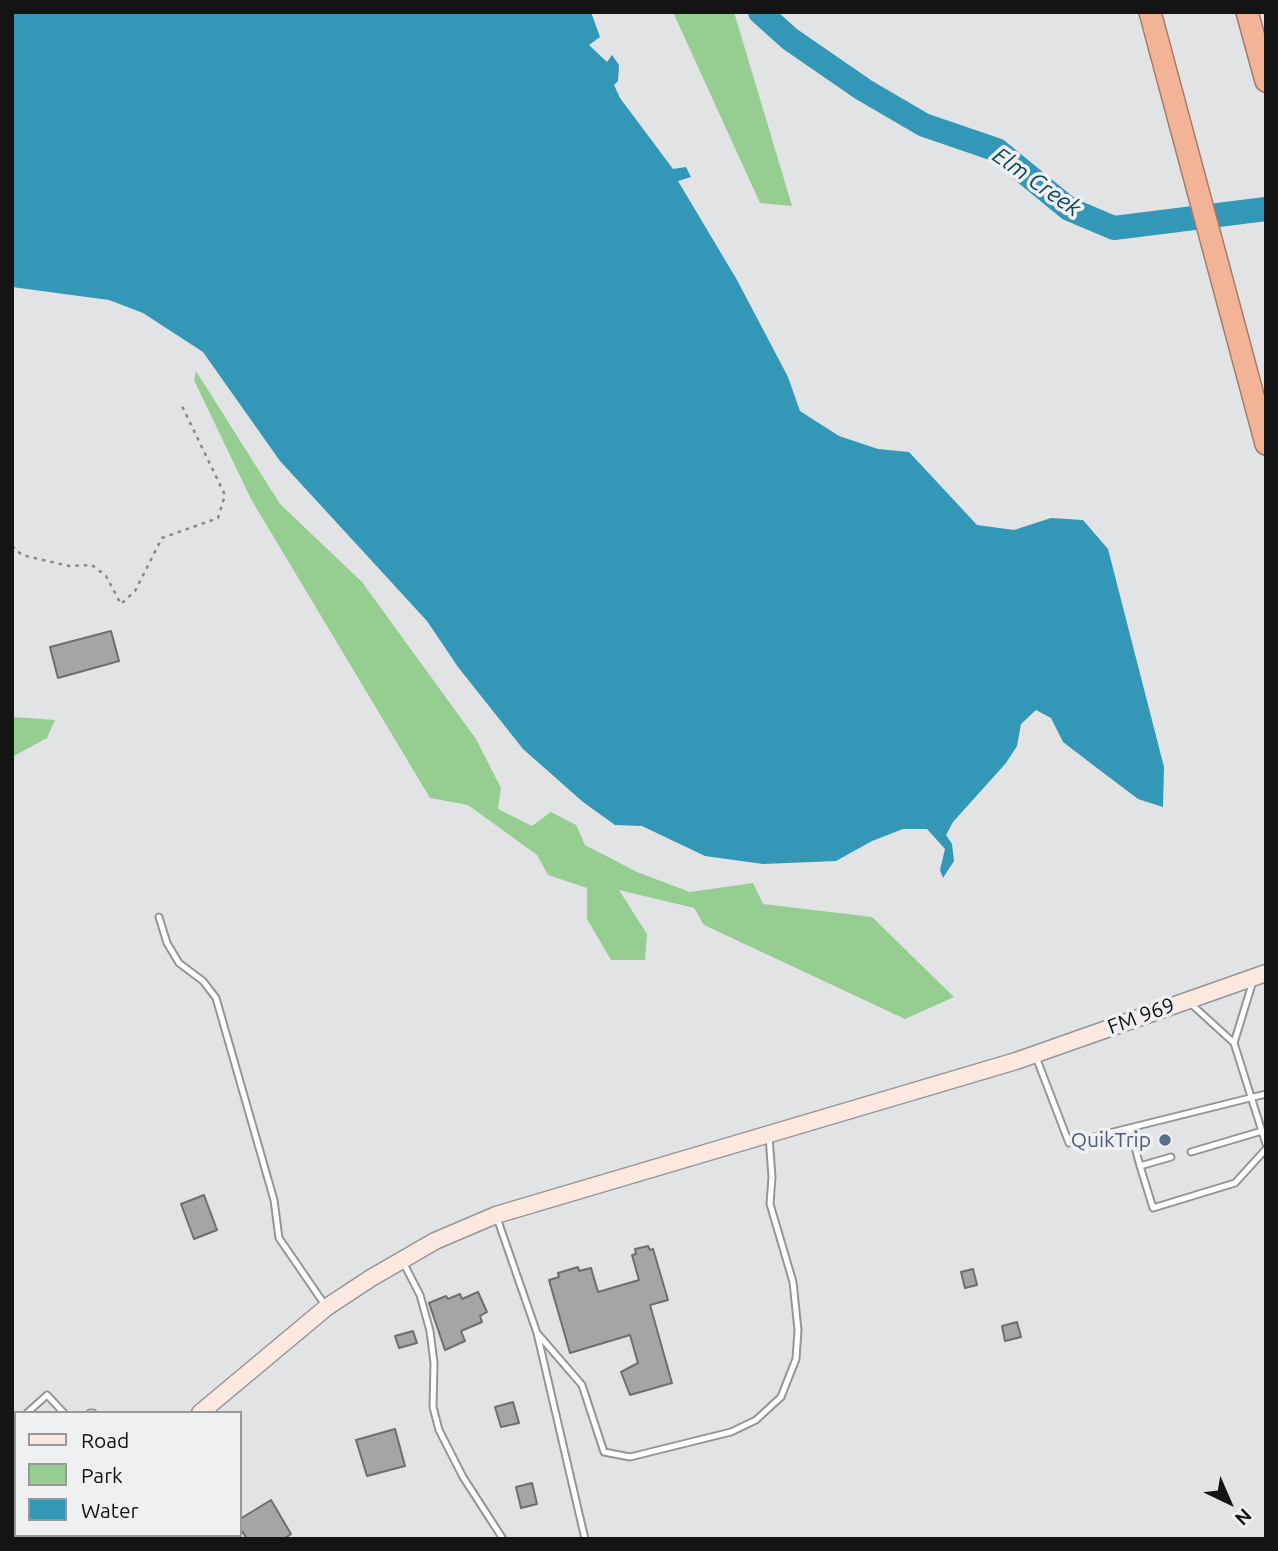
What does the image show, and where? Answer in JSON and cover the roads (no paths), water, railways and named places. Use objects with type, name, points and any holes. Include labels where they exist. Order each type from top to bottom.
[{"type":"highway","points":[[1150,12],[1266,443]]},
{"type":"highway","points":[[1247,12],[1266,81]]},
{"type":"main road","name":"FM 969","points":[[202,1411],[327,1307],[435,1241],[496,1215],[1016,1061],[1260,975]]},
{"type":"lane","points":[[159,917],[167,943],[179,963],[203,981],[216,998],[274,1200],[279,1238],[327,1307]]},
{"type":"lane","points":[[1234,1043],[1260,975]]},
{"type":"lane","points":[[1130,1128],[1153,1208],[1235,1184],[1266,1147],[1234,1043],[1186,1000]]},
{"type":"lane","points":[[1035,1054],[1069,1143],[1266,1094]]},
{"type":"lane","points":[[1191,1152],[1262,1131]]},
{"type":"lane","points":[[537,1333],[582,1385],[604,1452],[630,1457],[731,1432],[757,1420],[781,1397],[796,1359],[798,1329],[793,1282],[770,1204],[772,1178],[768,1133]]},
{"type":"lane","points":[[1140,1166],[1171,1157]]},
{"type":"lane","points":[[496,1215],[537,1333],[585,1539]]},
{"type":"lane","points":[[401,1260],[420,1296],[430,1331],[434,1363],[433,1408],[439,1430],[463,1478],[503,1539]]},
{"type":"lane","points":[[30,1411],[47,1395],[62,1411]]},
{"type":"water","points":[[12,12],[591,12],[600,37],[589,45],[607,62],[612,55],[619,65],[618,81],[614,85],[620,98],[673,169],[686,167],[691,177],[678,181],[737,280],[788,377],[800,411],[839,436],[878,449],[909,452],[977,525],[1014,530],[1051,518],[1083,520],[1108,549],[1164,767],[1163,807],[1138,799],[1093,765],[1063,742],[1051,718],[1036,710],[1021,724],[1017,746],[1006,763],[953,822],[946,835],[952,844],[954,861],[943,878],[940,870],[945,849],[927,829],[903,829],[872,841],[836,861],[763,864],[705,856],[642,826],[615,825],[583,802],[523,749],[458,667],[427,621],[280,461],[203,352],[143,313],[109,300],[12,287]]},
{"type":"waterway","name":"Elm Creek","points":[[760,12],[790,39],[864,90],[924,125],[997,150],[1069,209],[1114,228],[1266,209]]},
{"type":"place","name":"QuikTrip","points":[[1165,1140]]}]
